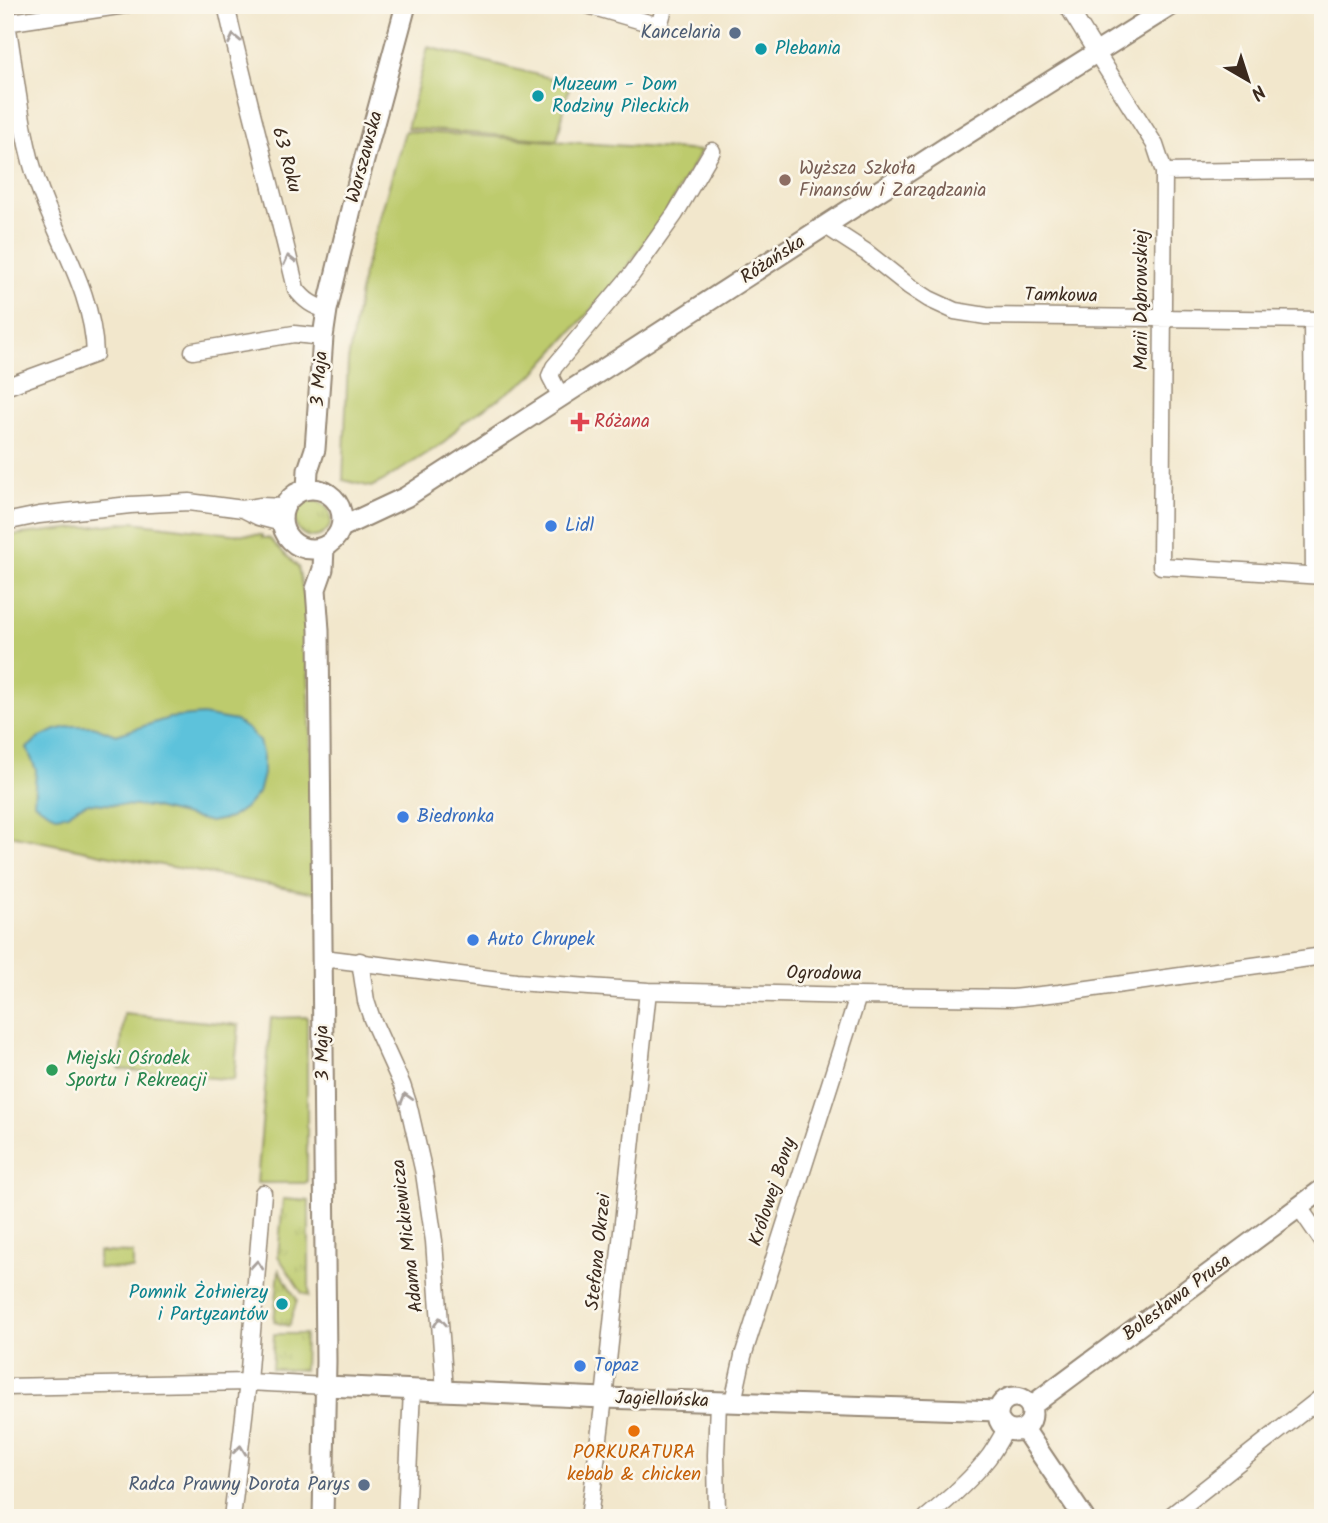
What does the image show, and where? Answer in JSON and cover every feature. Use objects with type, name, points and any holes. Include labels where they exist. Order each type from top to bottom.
[{"type":"street","points":[[5,387],[95,354],[91,316],[38,186],[27,147],[6,23],[125,5]]},
{"type":"street","name":"63 Roku","points":[[226,5],[245,91],[296,289],[303,299],[327,310]]},
{"type":"street","name":"Warszawska","points":[[327,310],[353,201],[406,5]]},
{"type":"street","points":[[587,5],[659,26],[665,5]]},
{"type":"street","name":"Marii Dąbrowskiej","points":[[1068,5],[1155,145],[1164,172],[1161,566],[1319,575]]},
{"type":"street","name":"Różańska","points":[[342,519],[372,513],[406,498],[1172,5]]},
{"type":"street","points":[[561,397],[550,376],[554,367],[632,274],[675,214],[712,151]]},
{"type":"street","points":[[1164,172],[1323,170]]},
{"type":"street","name":"Tamkowa","points":[[826,226],[866,252],[909,286],[955,311],[986,316],[1317,320]]},
{"type":"street","name":"3 Maja","points":[[314,489],[308,470],[316,449],[327,310]]},
{"type":"street","points":[[1317,320],[1319,575]]},
{"type":"street","points":[[192,351],[294,334],[323,337]]},
{"type":"street","points":[[314,489],[335,498],[342,519],[338,536],[332,543],[314,550],[295,545],[289,538],[283,515],[289,499],[297,492],[314,489]]},
{"type":"street","points":[[5,522],[39,515],[130,505],[189,502],[243,509],[260,506],[283,515]]},
{"type":"street","name":"3 Maja","points":[[303,548],[307,571],[316,589],[319,630],[326,1386],[323,1518]]},
{"type":"street","name":"3 Maja","points":[[316,589],[323,569],[324,548]]},
{"type":"street","name":"Ogrodowa","points":[[323,958],[516,982],[648,991],[1013,998],[1323,956]]},
{"type":"street","name":"Adama Mickiewicza","points":[[360,961],[366,1001],[402,1085],[424,1173],[434,1241],[444,1391]]},
{"type":"street","name":"Stefana Okrzei","points":[[589,1518],[648,991]]},
{"type":"street","name":"Królowej Bony","points":[[717,1518],[716,1455],[725,1402],[743,1356],[858,996]]},
{"type":"street","name":"Bolesława Prusa","points":[[1031,1406],[1323,1189]]},
{"type":"street","points":[[232,1518],[248,1382],[263,1193]]},
{"type":"street","points":[[1299,1207],[1323,1242]]},
{"type":"street","points":[[5,1387],[248,1382],[326,1386]]},
{"type":"street","name":"Jagiellońska","points":[[326,1386],[998,1410]]},
{"type":"street","points":[[406,1518],[412,1390]]},
{"type":"street","points":[[1168,1518],[1323,1396]]},
{"type":"street","points":[[926,1518],[957,1492],[1015,1429],[1032,1419],[1031,1406],[1026,1401],[1013,1397],[1006,1399],[998,1410],[1000,1424],[1015,1429],[1084,1518]]},
{"type":"green space","points":[[428,47],[566,82],[569,87],[557,140],[407,128]]},
{"type":"green space","points":[[405,131],[701,151],[663,218],[617,281],[531,377],[461,424],[445,442],[371,487],[343,480],[348,361],[363,275]]},
{"type":"green space","points":[[313,501],[325,507],[331,519],[325,531],[313,537],[301,531],[295,519],[301,507]]},
{"type":"green space","points":[[132,522],[262,535],[262,538],[269,538],[298,567],[306,604],[316,893],[5,834],[5,536]]},
{"type":"green space","points":[[124,1014],[239,1025],[234,1080],[119,1069]]},
{"type":"green space","points":[[307,1017],[307,1183],[257,1183],[271,1018]]},
{"type":"green space","points":[[283,1199],[309,1201],[309,1296],[302,1293],[278,1256]]},
{"type":"green space","points":[[98,1252],[133,1253],[133,1269],[98,1268]]},
{"type":"green space","points":[[279,1270],[297,1300],[289,1326],[274,1322]]},
{"type":"green space","points":[[274,1334],[305,1334],[304,1370],[272,1369]]},
{"type":"water","points":[[202,715],[236,721],[259,741],[263,774],[258,793],[247,806],[230,818],[210,822],[151,807],[89,803],[68,814],[56,816],[34,803],[36,770],[27,748],[40,737],[72,726],[93,726],[116,735],[169,718]]},
{"type":"place","name":"Kancelaria","points":[[735,33]]},
{"type":"place","name":"Plebania","points":[[761,49]]},
{"type":"place","name":"Muzeum - Dom Rodziny Pileckich","points":[[538,96]]},
{"type":"place","name":"Wyższa Szkoła Finansów i Zarządzania","points":[[785,180]]},
{"type":"place","name":"Różana","points":[[580,422]]},
{"type":"place","name":"Lidl","points":[[551,526]]},
{"type":"place","name":"Biedronka","points":[[403,817]]},
{"type":"place","name":"Auto Chrupek","points":[[473,940]]},
{"type":"place","name":"Miejski Ośrodek Sportu i Rekreacji","points":[[52,1070]]},
{"type":"place","name":"Pomnik Żołnierzy i Partyzantów","points":[[282,1304]]},
{"type":"place","name":"Topaz","points":[[580,1366]]},
{"type":"place","name":"PORKURATURA kebab & chicken","points":[[634,1431]]},
{"type":"place","name":"Radca Prawny Dorota Parys","points":[[364,1485]]}]
